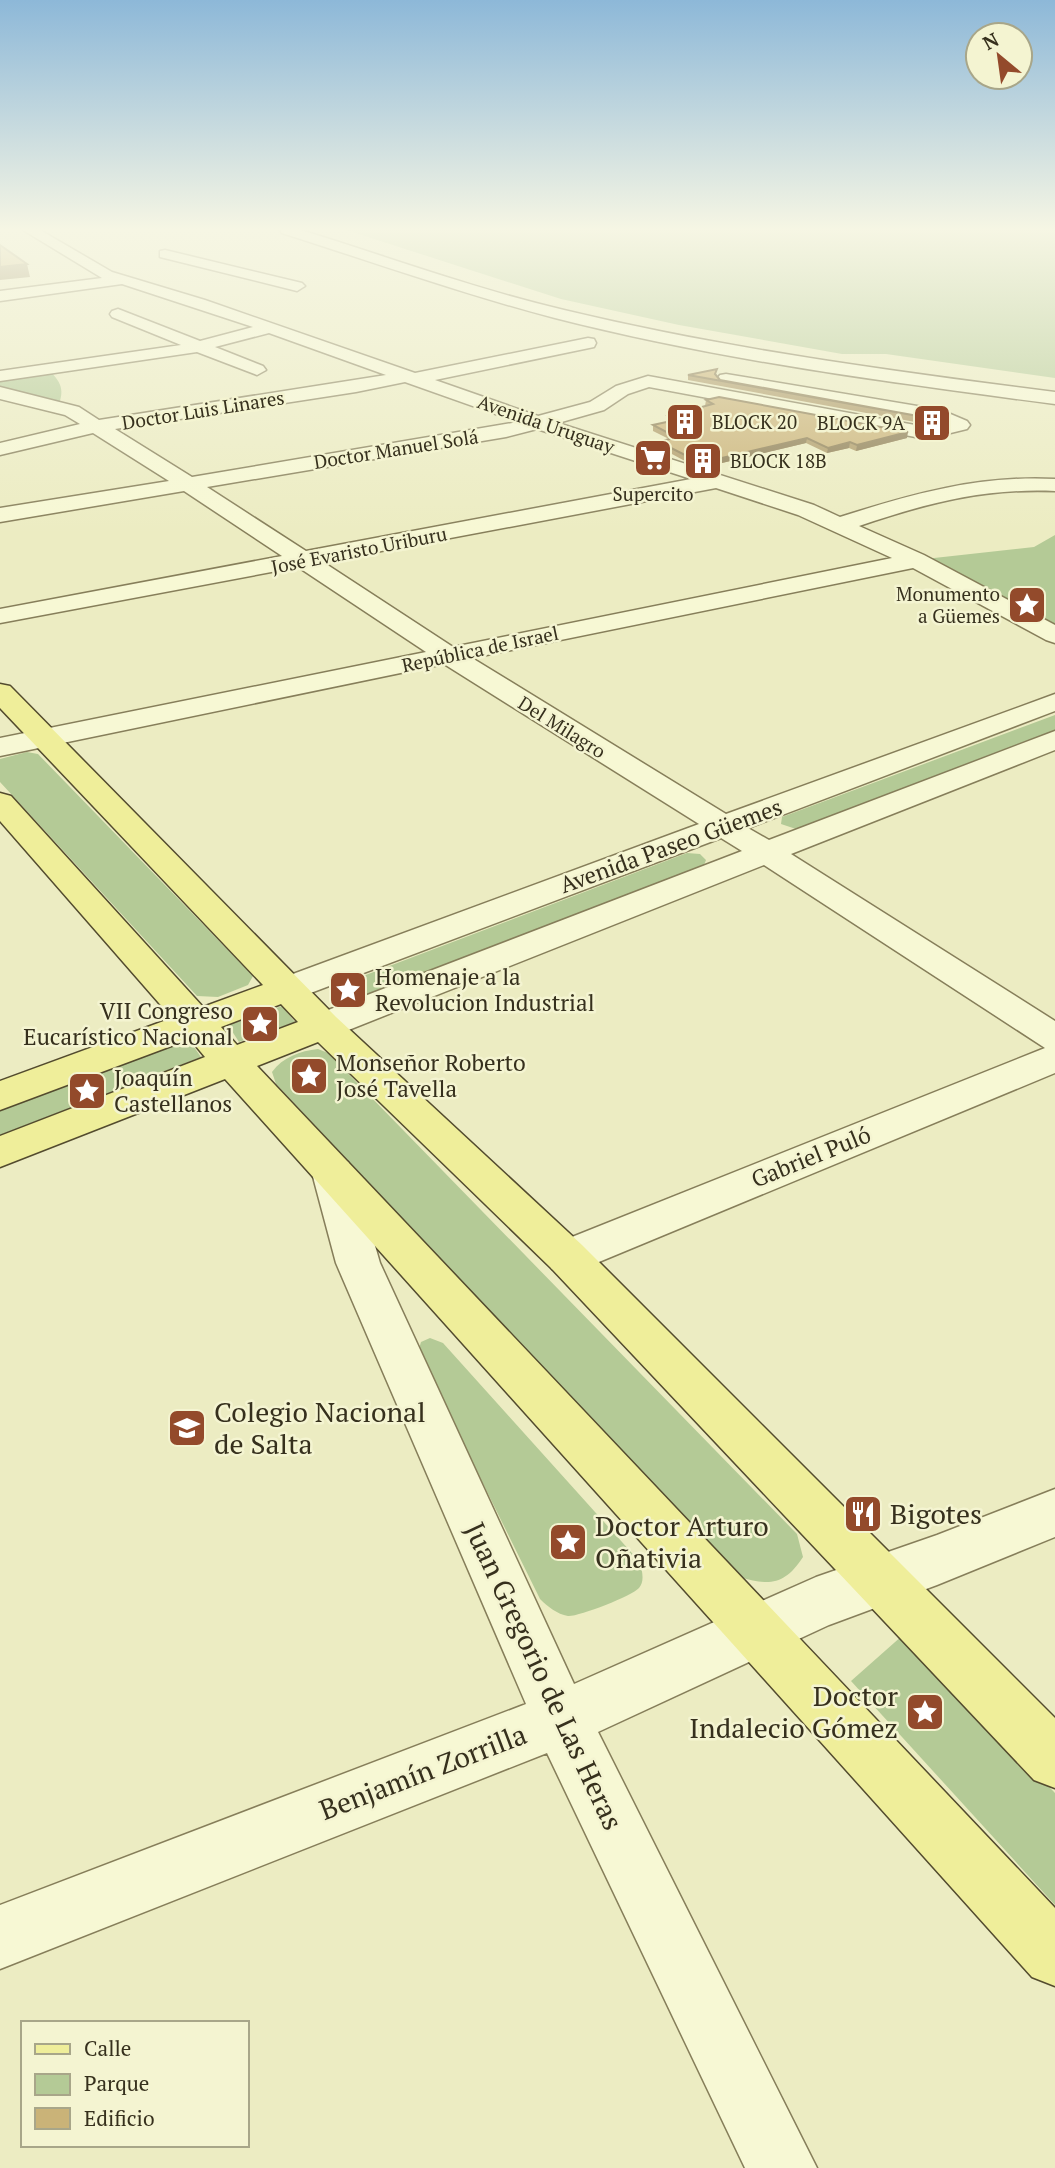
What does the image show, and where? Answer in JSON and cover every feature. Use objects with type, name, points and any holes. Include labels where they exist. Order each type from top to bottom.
[{"type":"main road","points":[[0,692],[323,1026],[567,1257],[1055,1759]]},
{"type":"main road","points":[[0,802],[231,1062],[1055,1954]]},
{"type":"main road","points":[[0,1096],[287,989]]},
{"type":"main road","points":[[0,1152],[323,1026]]},
{"type":"street","points":[[163,331],[257,370]]},
{"type":"street","points":[[0,361],[9,374],[202,346],[258,331]]},
{"type":"street","name":"Avenida Uruguay","points":[[279,331],[539,423],[797,506],[916,560],[1055,635]]},
{"type":"street","points":[[639,331],[823,366],[1055,398]]},
{"type":"street","name":"Doctor Luis Linares","points":[[0,449],[97,426],[356,387],[588,343]]},
{"type":"street","points":[[67,365],[77,396]]},
{"type":"street","name":"Doctor Manuel Solá","points":[[0,514],[506,432],[597,406],[622,390],[648,381],[926,433],[960,425],[941,416],[726,379]]},
{"type":"street","name":"Del Milagro","points":[[0,393],[77,396],[97,426],[448,655],[767,853],[1055,1038]]},
{"type":"street","name":"José Evaristo Uriburu","points":[[0,616],[718,480]]},
{"type":"street","points":[[838,525],[960,488],[1008,483],[1055,485]]},
{"type":"street","name":"República de Israel","points":[[0,747],[916,560]]},
{"type":"street","name":"Avenida Paseo Güemes","points":[[287,989],[1055,702]]},
{"type":"street","name":"Avenida Paseo Güemes","points":[[323,1026],[1055,740]]},
{"type":"street","name":"Gabriel Puló","points":[[567,1257],[1055,1058]]},
{"type":"street","name":"Juan Gregorio de Las Heras","points":[[333,1173],[358,1263],[561,1718],[782,2168]]},
{"type":"street","name":"Benjamín Zorrilla","points":[[0,1937],[561,1718],[816,1603],[1055,1513]]},
{"type":"green space","points":[[714,331],[1055,331],[1055,378],[886,354],[842,354]]},
{"type":"green space","points":[[51,372],[61,386],[59,404],[0,390],[0,380]]},
{"type":"green space","name":"Monumento a Güemes","points":[[1055,535],[1055,635],[916,560],[1034,547]]},
{"type":"green space","points":[[1055,715],[1055,732],[796,829],[781,824],[782,817]]},
{"type":"green space","points":[[27,752],[38,754],[253,976],[248,985],[218,997],[197,996],[0,782],[0,759]]},
{"type":"green space","points":[[687,853],[700,854],[706,860],[704,865],[349,1001],[338,1000],[330,994],[334,987]]},
{"type":"green space","points":[[282,1006],[295,1022],[239,1042],[228,1025]]},
{"type":"green space","points":[[189,1040],[201,1057],[0,1135],[0,1111]]},
{"type":"green space","points":[[318,1049],[328,1053],[797,1534],[803,1557],[790,1573],[776,1581],[768,1582],[740,1577],[276,1084],[272,1072],[281,1062],[298,1053]]},
{"type":"green space","points":[[430,1338],[443,1343],[640,1562],[642,1579],[639,1588],[616,1601],[568,1616],[556,1612],[540,1599],[418,1352],[421,1342]]},
{"type":"green space","points":[[903,1635],[1055,1793],[1055,1905],[851,1681]]},
{"type":"building","points":[[717,369],[715,374],[720,380],[929,418],[688,375]]},
{"type":"building","points":[[719,397],[908,432],[857,445],[850,442],[828,448],[807,438],[705,462],[659,442],[676,437],[653,425],[676,420],[668,416],[713,404],[706,400]]},
{"type":"place","name":"BLOCK 20","points":[[685,422]]},
{"type":"place","name":"BLOCK 9A","points":[[932,423]]},
{"type":"place","name":"Supercito","points":[[653,458]]},
{"type":"place","name":"BLOCK 18B","points":[[703,461]]},
{"type":"place","name":"Monumento a Güemes","points":[[1027,605]]},
{"type":"place","name":"Homenaje a la Revolucion Industrial","points":[[348,990]]},
{"type":"place","name":"VII Congreso Eucarístico Nacional","points":[[260,1024]]},
{"type":"place","name":"Monseñor Roberto José Tavella","points":[[309,1076]]},
{"type":"place","name":"Joaquín Castellanos","points":[[87,1091]]},
{"type":"place","name":"Colegio Nacional de Salta","points":[[187,1428]]},
{"type":"place","name":"Bigotes","points":[[863,1514]]},
{"type":"place","name":"Doctor Arturo Oñativia","points":[[568,1542]]},
{"type":"place","name":"Doctor Indalecio Gómez","points":[[925,1712]]}]
